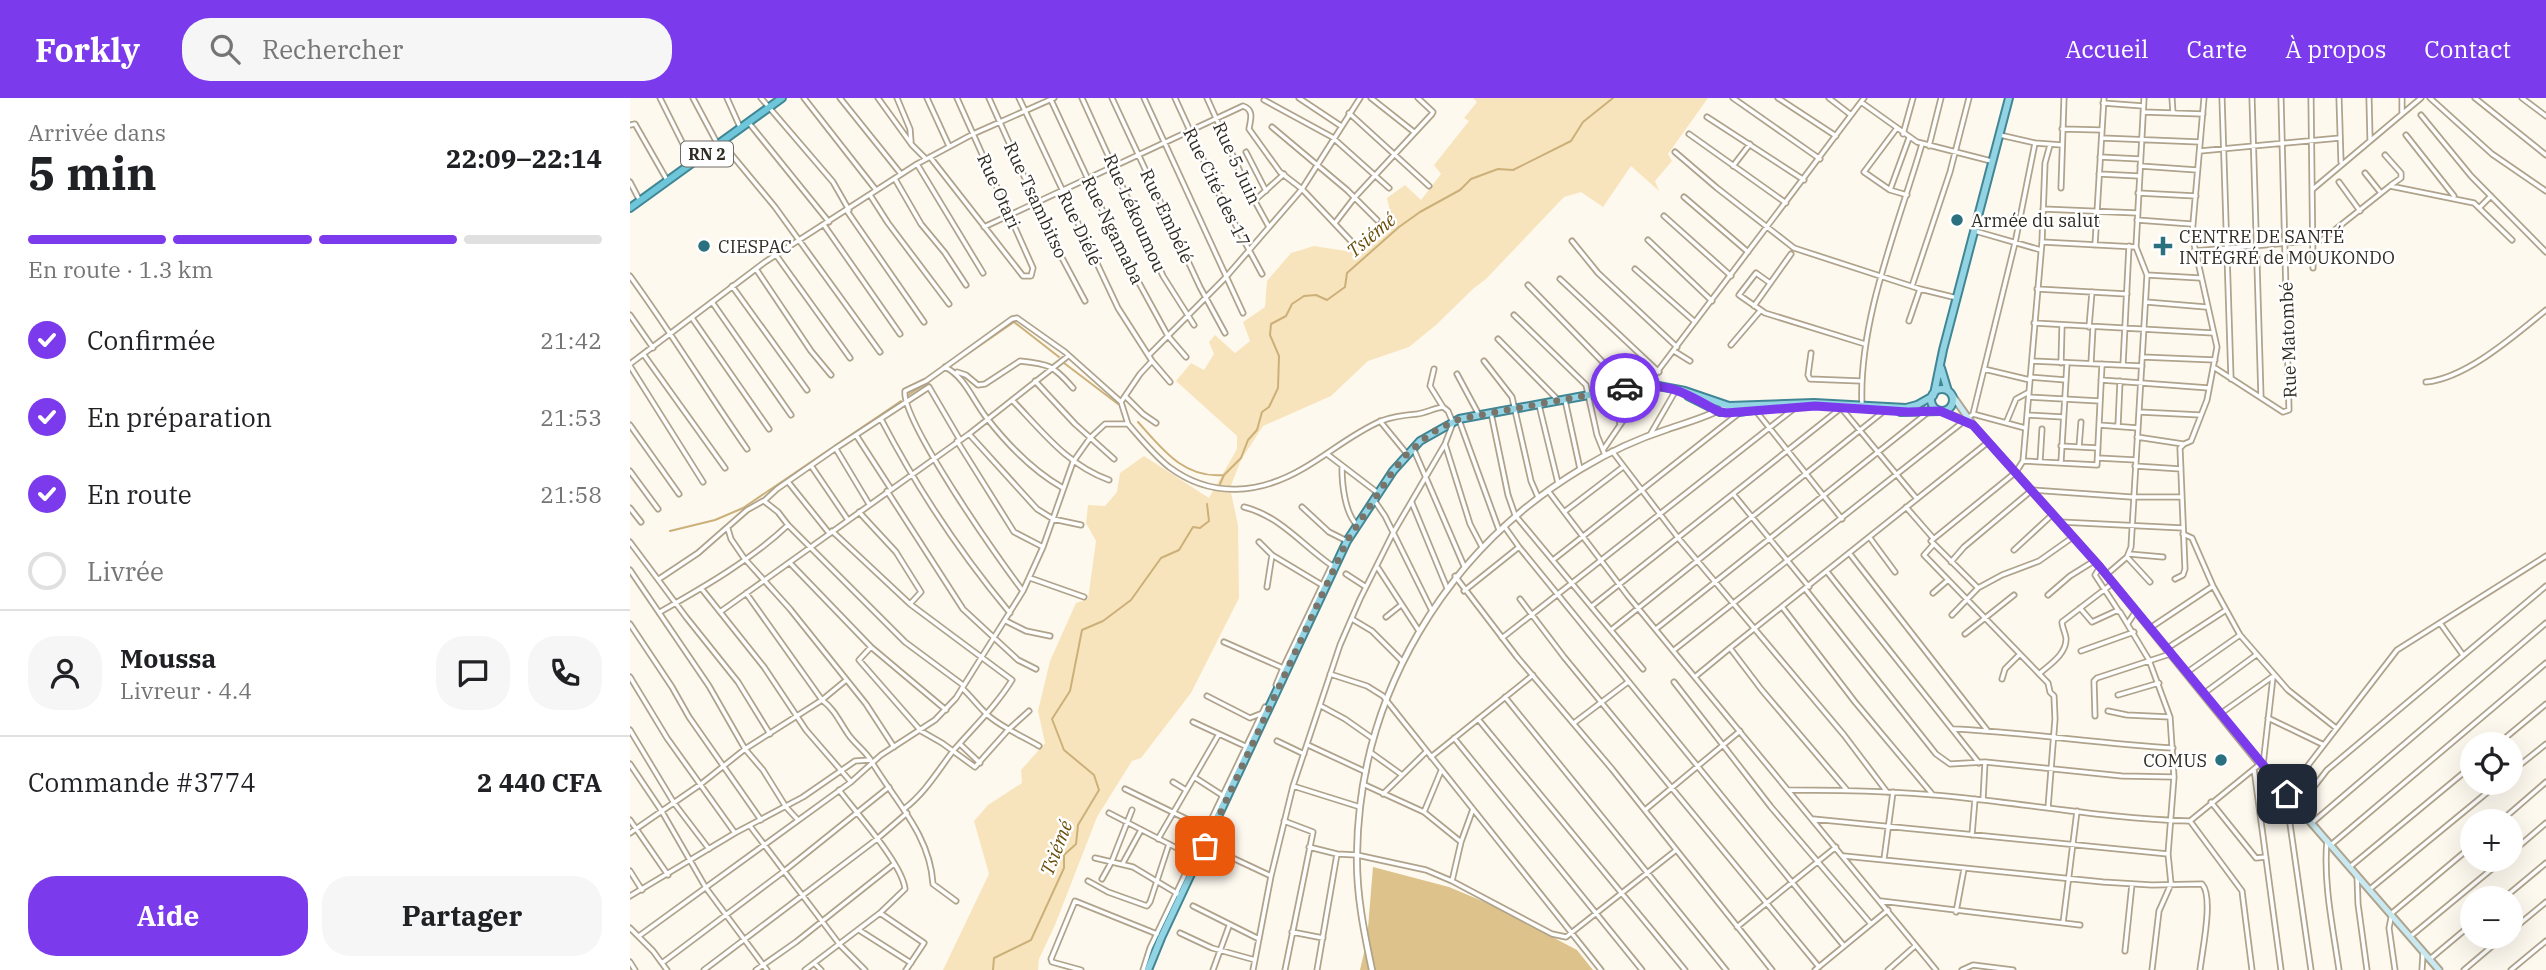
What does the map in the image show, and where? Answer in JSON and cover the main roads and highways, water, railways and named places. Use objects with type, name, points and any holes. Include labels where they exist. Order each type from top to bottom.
[{"type":"highway","name":"RN 2","points":[[630,208],[782,98]]},
{"type":"main road","points":[[1941,411],[1933,405],[1933,395],[2009,98]]},
{"type":"main road","points":[[1941,359],[1942,375],[1952,404],[1941,411]]},
{"type":"main road","points":[[1148,970],[1196,858],[1347,541],[1407,454],[1431,433],[1456,421],[1479,415],[1648,384],[1676,390],[1739,412],[1796,407],[1842,408],[1941,411],[1969,417]]},
{"type":"main road","points":[[1676,390],[1717,411],[1727,408],[1814,403],[1906,408],[1917,405],[1941,390],[1950,393],[1973,425],[2100,567],[2259,766],[2299,806],[2439,970]]},
{"type":"waterway","name":"Tsiémé","points":[[1220,484],[1224,475],[1241,458],[1248,440],[1257,430],[1262,412],[1269,407],[1278,388],[1279,356],[1270,335],[1271,324],[1286,316],[1292,304],[1304,296],[1316,295],[1327,300],[1345,287],[1347,273],[1399,227],[1460,190],[1471,179],[1498,169],[1513,170],[1571,141],[1583,122],[1613,98]]},
{"type":"waterway","points":[[953,364],[1014,322],[1059,357]]},
{"type":"waterway","points":[[1064,363],[1118,404]]},
{"type":"waterway","points":[[930,381],[946,369]]},
{"type":"waterway","points":[[908,395],[924,385]]},
{"type":"waterway","points":[[670,531],[715,520],[743,508],[901,401]]},
{"type":"waterway","points":[[1138,422],[1165,452],[1186,467],[1210,475],[1224,475]]},
{"type":"waterway","name":"Tsiémé","points":[[993,970],[994,958],[1031,940],[1064,868],[1064,855],[1076,844],[1078,825],[1099,790],[1094,775],[1064,750],[1052,719],[1070,691],[1082,630],[1103,621],[1131,600],[1161,558],[1179,550],[1193,527],[1200,528],[1209,521],[1207,504]]},
{"type":"place","name":"Armée du salut","points":[[1957,220]]},
{"type":"place","name":"CIESPAC","points":[[704,246]]},
{"type":"place","name":"CENTRE DE SANTÉ INTÉGRÉ de MOUKONDO","points":[[2163,246]]},
{"type":"place","name":"COMUS","points":[[2221,760]]}]
